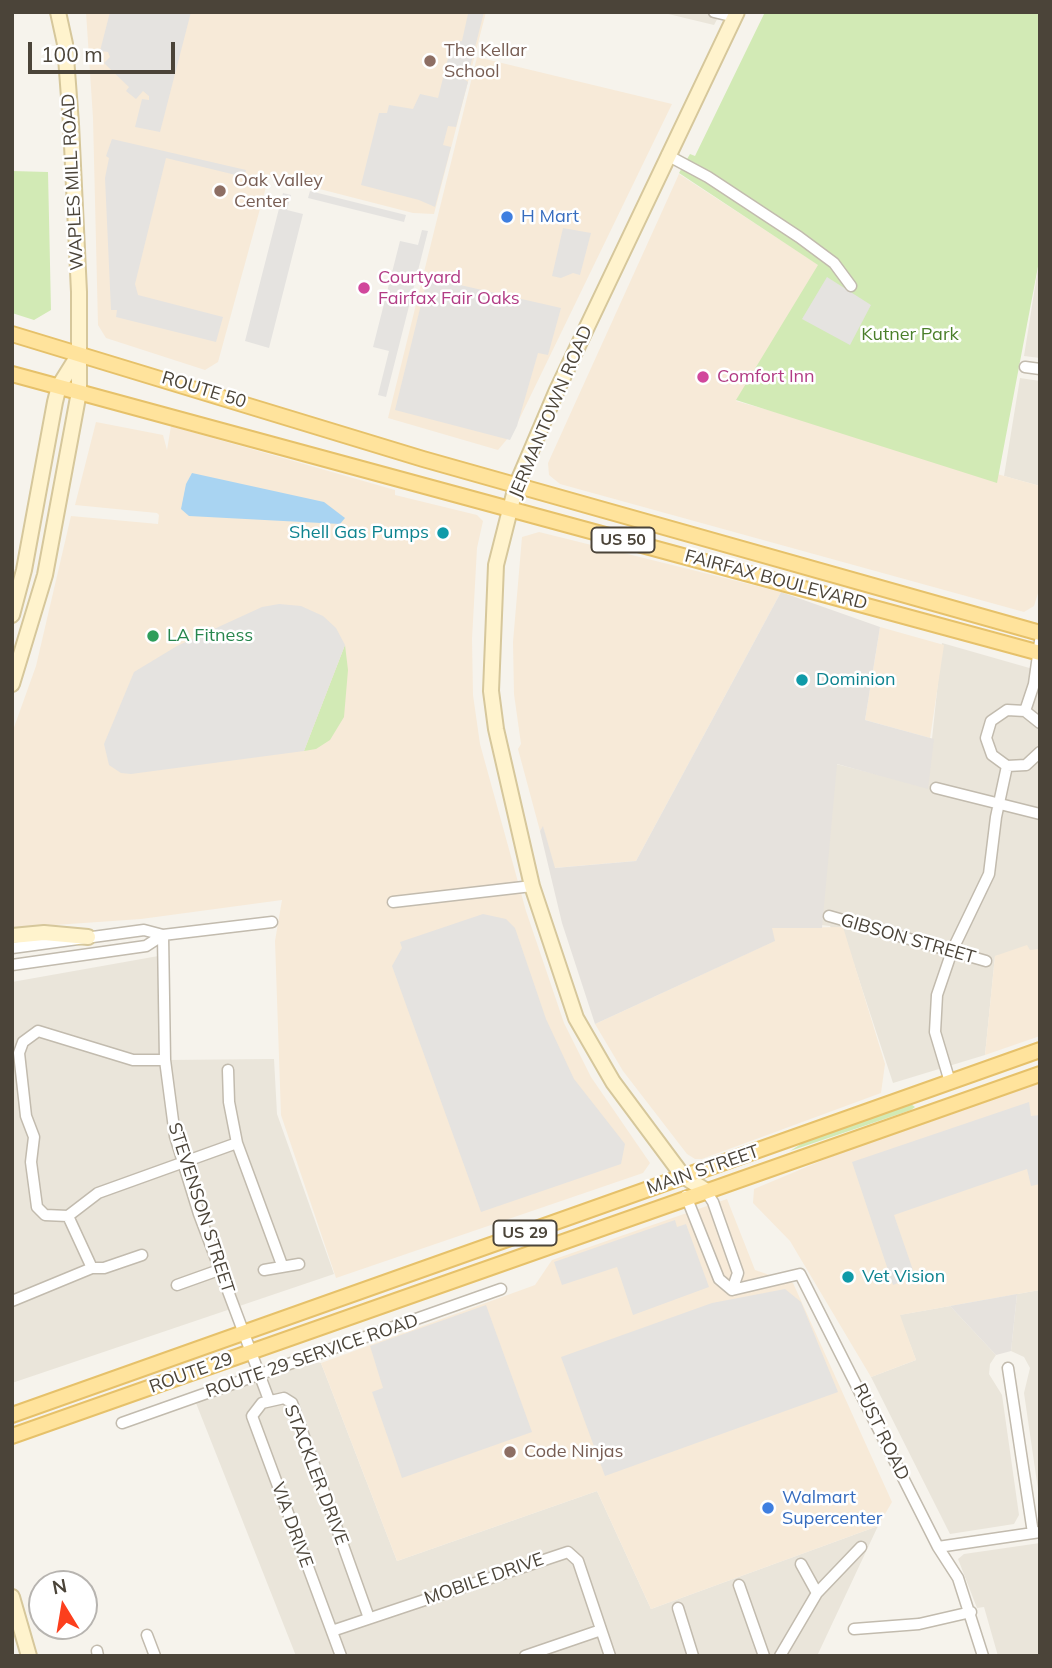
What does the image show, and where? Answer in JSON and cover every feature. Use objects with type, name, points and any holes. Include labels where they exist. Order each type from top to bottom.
[{"type":"main road","name":"WAPLES MILL ROAD","points":[[14,677],[45,575],[79,392],[80,352],[69,85],[65,44],[58,12]]},
{"type":"main road","name":"JERMANTOWN ROAD","points":[[705,1190],[683,1175],[613,1082],[586,1039],[570,1002],[532,886],[496,729],[491,691],[496,565],[516,486],[557,390],[736,15]]},
{"type":"main road","name":"ROUTE 50","points":[[12,334],[80,352],[394,450]]},
{"type":"main road","points":[[12,614],[24,570],[41,465],[59,386],[80,352]]},
{"type":"main road","name":"ROUTE 50","points":[[12,374],[390,478]]},
{"type":"main road","name":"FAIRFAX BOULEVARD","points":[[394,450],[1040,633]]},
{"type":"main road","name":"FAIRFAX BOULEVARD","points":[[390,478],[1039,649]]},
{"type":"main road","points":[[647,545],[657,526]]},
{"type":"main road","points":[[794,586],[804,566]]},
{"type":"main road","points":[[12,936],[44,933],[88,937]]},
{"type":"main road","name":"MAIN STREET","points":[[366,1290],[1040,1050]]},
{"type":"main road","name":"MAIN STREET","points":[[368,1308],[1040,1074]]},
{"type":"main road","name":"JERMANTOWN ROAD","points":[[683,1175],[686,1196]]},
{"type":"main road","name":"ROUTE 29","points":[[12,1412],[49,1402],[366,1290]]},
{"type":"main road","name":"ROUTE 29","points":[[12,1436],[368,1308]]},
{"type":"main road","points":[[12,1597],[29,1656]]},
{"type":"street","points":[[714,12],[736,15]]},
{"type":"street","points":[[667,155],[708,177],[834,263],[851,286]]},
{"type":"street","points":[[1025,367],[1040,369]]},
{"type":"street","points":[[1025,711],[1034,684],[1039,649]]},
{"type":"street","points":[[1040,723],[1025,711],[1016,709],[998,714],[987,729],[986,738],[992,755],[1007,766],[1026,765],[1040,752]]},
{"type":"street","points":[[950,1082],[935,1032],[937,995],[952,951],[989,874],[998,804],[1007,766]]},
{"type":"street","points":[[936,788],[1040,814]]},
{"type":"street","points":[[393,902],[532,886]]},
{"type":"street","name":"GIBSON STREET","points":[[829,916],[986,961]]},
{"type":"street","points":[[12,965],[146,946],[163,936],[272,922]]},
{"type":"street","points":[[12,948],[144,930],[163,936]]},
{"type":"street","name":"STEVENSON STREET","points":[[163,936],[165,1060],[173,1123],[183,1164],[250,1352]]},
{"type":"street","points":[[165,1060],[133,1060],[38,1031],[23,1042],[19,1053],[26,1116],[34,1137],[31,1162],[37,1207],[45,1215],[68,1216],[98,1193],[237,1143]]},
{"type":"street","points":[[228,1070],[229,1102],[237,1143],[282,1265]]},
{"type":"street","points":[[686,1196],[719,1279],[732,1290],[738,1273],[713,1202],[705,1190]]},
{"type":"street","points":[[68,1216],[92,1268]]},
{"type":"street","points":[[12,1301],[92,1268],[104,1268],[142,1255]]},
{"type":"street","points":[[264,1270],[299,1264]]},
{"type":"street","points":[[177,1285],[219,1270]]},
{"type":"street","name":"RUST ROAD","points":[[732,1290],[800,1274],[938,1547],[958,1578],[983,1656]]},
{"type":"street","name":"ROUTE 29 SERVICE ROAD","points":[[122,1423],[501,1289]]},
{"type":"street","name":"STACKLER DRIVE","points":[[250,1352],[269,1400],[284,1398],[292,1403],[369,1618]]},
{"type":"street","points":[[938,1547],[1036,1532],[1008,1368]]},
{"type":"street","name":"VIA DRIVE","points":[[269,1400],[252,1416],[341,1656]]},
{"type":"street","points":[[780,1656],[817,1593],[861,1547]]},
{"type":"street","name":"MOBILE DRIVE","points":[[332,1631],[568,1552],[578,1561],[610,1656]]},
{"type":"street","points":[[801,1564],[817,1593]]},
{"type":"street","points":[[739,1586],[764,1656]]},
{"type":"street","points":[[678,1608],[692,1656]]},
{"type":"street","points":[[854,1629],[919,1624],[971,1612]]},
{"type":"street","points":[[525,1656],[601,1630]]},
{"type":"street","points":[[147,1635],[155,1656]]},
{"type":"shaded area","points":[[86,12],[486,12],[434,214],[413,213],[269,176],[218,362],[205,370],[106,338],[98,325],[93,118]]},
{"type":"shaded area","points":[[110,12],[191,12],[160,132],[135,127],[142,99],[149,100],[149,96],[143,91],[136,99],[126,91],[129,87],[104,63],[110,57],[108,52],[100,51]]},
{"type":"shaded area","points":[[464,12],[484,12],[470,67],[460,70],[461,77],[468,82],[456,127],[448,126],[443,145],[451,147],[435,207],[419,200],[361,185],[379,113],[387,113],[389,105],[413,109],[420,94],[438,98],[452,42],[462,41],[468,14]]},
{"type":"shaded area","points":[[660,12],[721,12],[714,25]]},
{"type":"shaded area","points":[[477,57],[672,104],[513,432],[498,450],[388,418]]},
{"type":"shaded area","points":[[112,139],[246,170],[244,177],[166,158],[135,284],[138,295],[223,317],[216,342],[116,317],[117,310],[111,310],[105,178],[109,158],[106,156]]},
{"type":"shaded area","points":[[679,174],[822,267],[736,401],[1040,486],[1040,587],[1034,606],[1024,612],[560,484],[549,475],[548,463]]},
{"type":"shaded area","points":[[310,191],[406,215],[404,222],[308,198]]},
{"type":"shaded area","points":[[283,193],[291,195],[287,210],[303,214],[269,348],[245,341]]},
{"type":"shaded area","points":[[563,228],[591,233],[580,275],[573,273],[561,278],[552,276]]},
{"type":"shaded area","points":[[422,230],[428,231],[386,397],[378,395],[389,351],[373,347],[400,241],[418,245]]},
{"type":"shaded area","points":[[1040,256],[1040,358],[1024,356]]},
{"type":"shaded area","points":[[429,272],[447,282],[561,308],[548,355],[538,353],[517,426],[510,440],[395,410]]},
{"type":"shaded area","points":[[827,277],[871,305],[850,345],[802,319]]},
{"type":"shaded area","points":[[1020,378],[1040,381],[1040,486],[1004,476]]},
{"type":"shaded area","points":[[96,422],[163,435],[167,450],[171,426],[395,490],[395,495],[477,515],[483,521],[477,548],[472,639],[473,695],[480,744],[526,911],[564,1023],[591,1077],[650,1163],[643,1173],[336,1278],[281,1115],[275,941],[282,900],[141,919],[12,928],[12,733],[36,666],[71,516],[158,524],[157,513],[75,505]]},
{"type":"shaded area","points":[[539,532],[781,592],[636,861],[554,868],[543,827],[540,831],[518,749],[521,744],[514,694],[513,642],[522,537]]},
{"type":"shaded area","points":[[781,592],[880,627],[865,720],[934,739],[928,789],[837,764],[822,928],[772,928],[775,941],[595,1024],[562,923],[540,831],[543,826],[555,868],[636,861]]},
{"type":"shaded area","points":[[279,604],[301,606],[323,616],[336,628],[345,645],[304,751],[131,774],[121,773],[109,765],[104,744],[134,672],[177,646],[262,607]]},
{"type":"shaded area","points":[[880,627],[944,645],[930,738],[865,720]]},
{"type":"shaded area","points":[[942,643],[1040,671],[1040,949],[995,956],[985,1055],[893,1083],[844,934],[834,934],[830,926],[821,925],[836,764],[927,787]]},
{"type":"shaded area","points":[[483,914],[506,919],[515,928],[546,1019],[574,1079],[625,1144],[621,1164],[481,1212],[392,966],[402,948],[400,942]]},
{"type":"shaded area","points":[[843,927],[885,1064],[881,1093],[702,1159],[695,1159],[687,1154],[623,1071],[595,1024],[774,941],[771,928]]},
{"type":"shaded area","points":[[1027,945],[1030,950],[1040,949],[1040,1036],[985,1055],[995,956]]},
{"type":"shaded area","points":[[164,955],[165,1060],[274,1059],[277,1114],[334,1274],[12,1383],[12,982]]},
{"type":"shaded area","points":[[1040,1083],[1040,1290],[900,1315],[916,1360],[871,1377],[790,1241],[753,1203],[754,1189],[835,1155]]},
{"type":"shaded area","points":[[1029,1102],[1031,1116],[1040,1115],[1040,1184],[1031,1186],[1027,1169],[894,1215],[915,1276],[893,1285],[852,1162]]},
{"type":"shaded area","points":[[727,1199],[755,1270],[793,1283],[892,1502],[878,1526],[651,1609],[597,1491],[397,1561],[321,1363],[535,1285],[552,1260]]},
{"type":"shaded area","points":[[675,1220],[677,1227],[686,1224],[709,1287],[633,1315],[617,1267],[562,1285],[554,1262]]},
{"type":"shaded area","points":[[785,1289],[801,1302],[838,1392],[605,1476],[561,1357],[712,1303]]},
{"type":"shaded area","points":[[1040,1290],[1040,1503],[1024,1393],[1030,1368],[1024,1357],[1011,1351],[1017,1294]]},
{"type":"shaded area","points":[[1017,1294],[1011,1351],[996,1355],[950,1306]]},
{"type":"shaded area","points":[[486,1305],[532,1432],[402,1478],[372,1392],[383,1388],[370,1346]]},
{"type":"shaded area","points":[[950,1306],[996,1355],[990,1364],[989,1374],[1002,1395],[1019,1515],[1014,1524],[950,1534],[871,1377],[916,1360],[899,1315]]},
{"type":"shaded area","points":[[298,1361],[321,1363],[397,1561],[597,1491],[651,1609],[878,1526],[817,1656],[296,1656],[194,1398]]},
{"type":"shaded area","points":[[1040,1543],[1040,1656],[998,1656],[984,1607],[977,1608],[958,1559],[964,1554]]},
{"type":"green space","name":"Kutner Park","points":[[765,12],[1040,12],[1040,256],[997,483],[736,400],[818,265],[679,173],[690,154],[695,156]]},
{"type":"green space","points":[[12,171],[48,172],[51,310],[34,320],[12,313]]},
{"type":"green space","points":[[345,645],[348,670],[344,717],[330,740],[316,749],[304,751]]},
{"type":"green space","points":[[911,1104],[915,1107],[911,1110],[790,1151],[809,1139]]},
{"type":"water","points":[[192,473],[324,502],[345,518],[340,524],[189,516],[181,509],[186,484]]},
{"type":"place","name":"The Kellar School","points":[[430,61]]},
{"type":"place","name":"Oak Valley Center","points":[[220,191]]},
{"type":"place","name":"H Mart","points":[[507,217]]},
{"type":"place","name":"Courtyard Fairfax Fair Oaks","points":[[364,288]]},
{"type":"place","name":"Comfort Inn","points":[[703,377]]},
{"type":"place","name":"Shell Gas Pumps","points":[[443,533]]},
{"type":"place","name":"LA Fitness","points":[[153,636]]},
{"type":"place","name":"Dominion","points":[[802,680]]},
{"type":"place","name":"Vet Vision","points":[[848,1277]]},
{"type":"place","name":"Code Ninjas","points":[[510,1452]]},
{"type":"place","name":"Walmart Supercenter","points":[[768,1508]]}]
